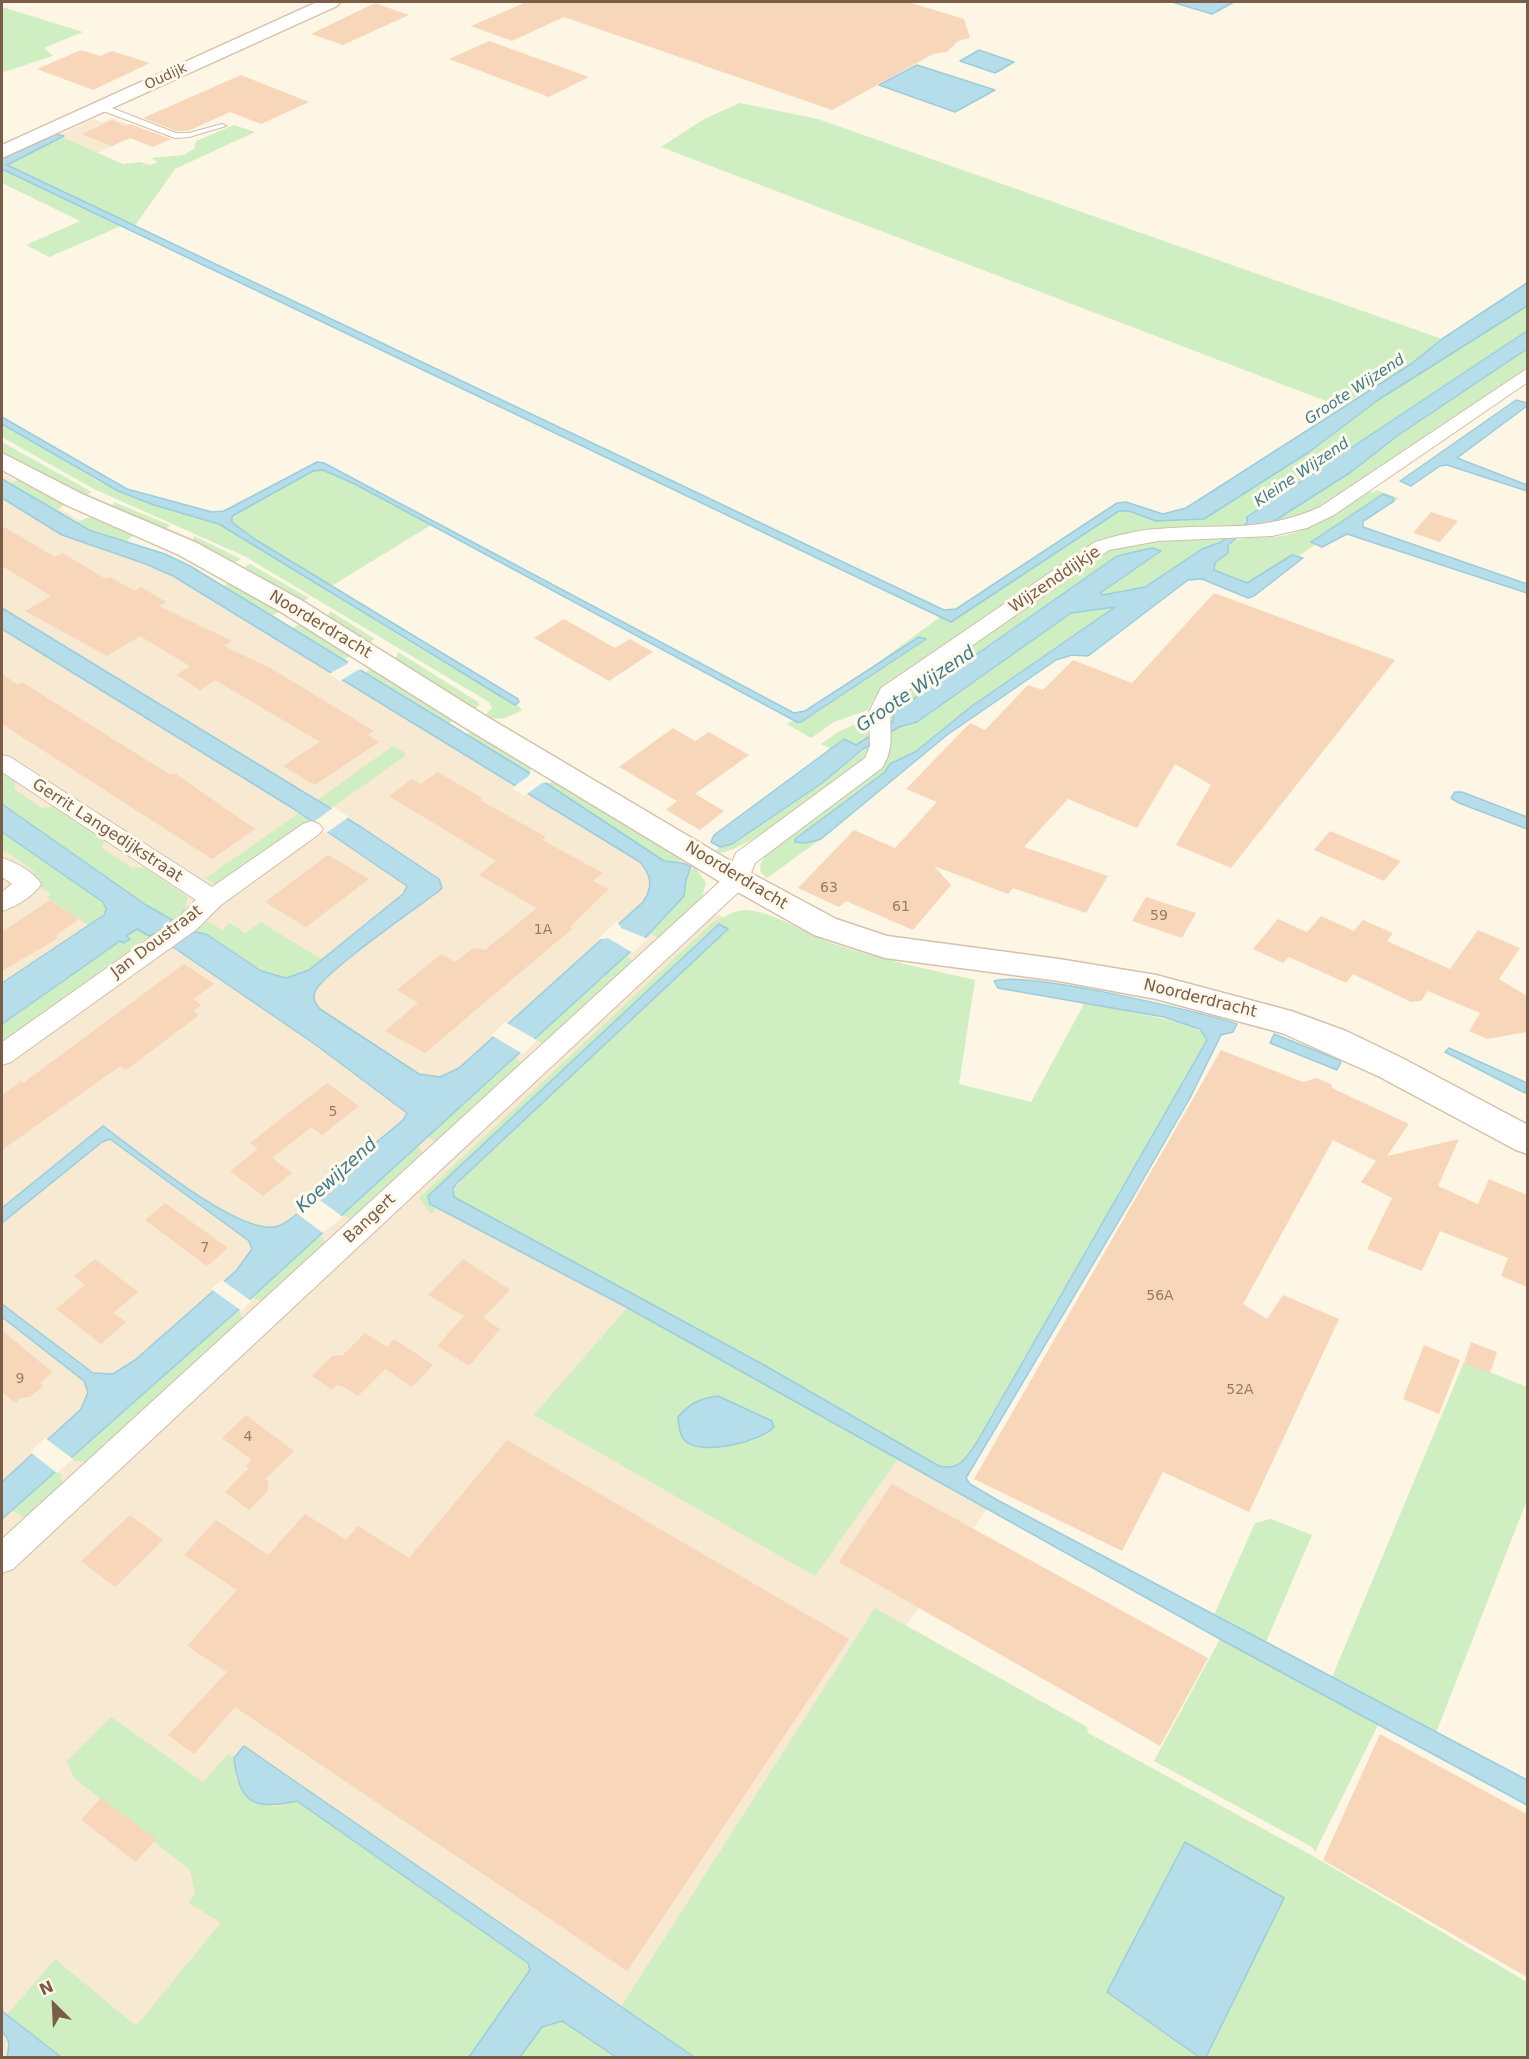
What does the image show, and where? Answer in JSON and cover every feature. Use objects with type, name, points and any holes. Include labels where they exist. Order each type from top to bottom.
[{"type":"street","name":"Oudijk","points":[[2,153],[331,2]]},
{"type":"street","name":"Wijzenddijkje","points":[[738,879],[744,859],[871,767],[879,757],[882,748],[878,723],[879,709],[889,693],[1093,552],[1113,542],[1137,537],[1253,534],[1285,530],[1320,515],[1527,373]]},
{"type":"street","name":"Noorderdracht","points":[[2,460],[75,500],[188,549],[291,606],[469,723],[825,927],[867,943],[957,958],[1059,970],[1156,987],[1291,1023],[1334,1040],[1390,1067],[1527,1141]]},
{"type":"street","name":"Gerrit Langedijkstraat","points":[[2,762],[212,899]]},
{"type":"street","name":"Jan Doustraat","points":[[2,1055],[188,923],[212,899],[311,829]]},
{"type":"street","points":[[2,866],[29,884],[2,903]]},
{"type":"street","name":"Bangert","points":[[2,1559],[738,879]]},
{"type":"lane","points":[[101,107],[175,135],[189,135],[222,126]]},
{"type":"shaded area","points":[[112,118],[145,131],[98,153],[62,137],[62,134],[94,119],[102,122]]},
{"type":"shaded area","points":[[2,473],[640,862],[650,879],[649,892],[736,921],[462,1191],[991,1503],[619,2039],[646,2057],[2,2057]]},
{"type":"green space","points":[[2,7],[83,32],[44,48],[53,56],[4,72],[2,71]]},
{"type":"green space","points":[[740,103],[818,119],[1442,339],[1411,364],[1337,409],[1331,403],[661,147],[704,119]]},
{"type":"green space","points":[[234,125],[255,132],[175,169],[134,227],[7,165],[62,137],[123,164],[140,162],[150,165],[158,162],[151,158],[184,155],[194,149],[196,141]]},
{"type":"green space","points":[[2,169],[121,226],[49,257],[26,245],[80,221],[2,183]]},
{"type":"green space","points":[[1527,306],[1527,331],[1247,517],[1247,523],[1237,530],[1132,533],[1107,539],[899,679],[873,700],[868,710],[834,722],[811,738],[787,724],[842,689],[940,617],[953,621],[1119,511],[1129,511],[1149,519],[1204,519],[1309,452],[1378,400]]},
{"type":"green space","points":[[1527,349],[1527,365],[1522,373],[1304,518],[1271,523],[1351,472],[1397,436]]},
{"type":"green space","points":[[2,424],[98,481],[131,497],[212,521],[321,465],[431,525],[325,590],[439,660],[517,704],[522,710],[500,719],[485,715],[492,708],[489,702],[244,556],[94,489],[2,437]]},
{"type":"green space","points":[[2,442],[92,492],[85,496],[2,451]]},
{"type":"green space","points":[[18,480],[64,505],[55,511],[9,483]]},
{"type":"green space","points":[[1376,490],[1399,498],[1366,521],[1362,521],[1394,501],[1312,542],[1316,544],[1299,556],[1292,555],[1253,581],[1247,583],[1214,570],[1215,563],[1228,553],[1228,545],[1240,539],[1275,537],[1293,533],[1326,518],[1368,491],[1373,493]]},
{"type":"green space","points":[[114,502],[170,525],[164,530],[111,508]]},
{"type":"green space","points":[[89,517],[133,535],[126,542],[75,523]]},
{"type":"green space","points":[[194,536],[241,559],[234,563],[192,543]]},
{"type":"green space","points":[[1226,539],[1202,549],[1145,587],[1103,595],[1099,593],[1159,553],[1152,548],[1117,556],[907,702],[894,713],[893,722],[887,726],[894,698],[1108,550],[1141,541]]},
{"type":"green space","points":[[250,564],[309,598],[300,603],[242,569]]},
{"type":"green space","points":[[230,582],[280,611],[272,616],[224,586]]},
{"type":"green space","points":[[1113,605],[1116,607],[972,706],[915,752],[890,764],[885,772],[795,839],[806,843],[821,839],[767,878],[761,873],[760,866],[765,854],[805,821],[888,734],[899,727],[918,722],[1071,613]]},
{"type":"green space","points":[[330,611],[375,639],[367,644],[327,619]]},
{"type":"green space","points":[[301,623],[351,656],[345,659],[293,628]]},
{"type":"green space","points":[[398,652],[478,702],[479,705],[475,709],[395,660]]},
{"type":"green space","points":[[372,668],[456,720],[449,723],[366,672]]},
{"type":"green space","points":[[853,725],[869,727],[870,736],[856,745],[839,744],[832,749],[821,744],[838,732]]},
{"type":"green space","points":[[474,731],[532,766],[530,773],[466,734]]},
{"type":"green space","points":[[871,744],[868,756],[767,831],[744,844],[726,851],[714,852],[720,847],[732,844],[822,783]]},
{"type":"green space","points":[[393,746],[405,753],[405,756],[330,809],[316,801]]},
{"type":"green space","points":[[2,773],[15,782],[14,789],[42,808],[53,807],[104,841],[102,848],[132,868],[143,867],[188,897],[184,912],[174,919],[146,905],[2,804]]},
{"type":"green space","points":[[557,781],[687,860],[669,863],[664,861],[546,783]]},
{"type":"green space","points":[[299,813],[313,822],[221,883],[215,885],[206,878]]},
{"type":"green space","points":[[2,832],[103,902],[104,910],[101,916],[88,925],[47,897],[51,894],[30,880],[34,871],[5,851],[2,852]]},
{"type":"green space","points":[[694,865],[706,883],[702,897],[659,938],[651,934],[644,939],[684,896],[686,880]]},
{"type":"green space","points":[[745,910],[768,915],[849,949],[975,980],[959,1084],[1031,1102],[1085,1002],[1192,1025],[1206,1036],[1206,1043],[977,1442],[961,1462],[952,1467],[939,1466],[764,1365],[458,1201],[452,1193],[468,1173],[727,928],[718,925],[428,1196],[430,1204],[436,1209],[431,1214],[419,1198],[713,922],[734,912]]},
{"type":"green space","points":[[208,921],[222,930],[230,923],[245,933],[261,922],[322,960],[295,977],[271,974],[243,962],[195,932]]},
{"type":"green space","points":[[137,929],[149,936],[2,1043],[2,1024]]},
{"type":"green space","points":[[630,951],[632,952],[627,957],[634,961],[543,1044],[535,1039]]},
{"type":"green space","points":[[521,1052],[516,1059],[524,1063],[436,1142],[427,1137]]},
{"type":"green space","points":[[418,1146],[424,1154],[354,1219],[341,1215]]},
{"type":"green space","points":[[320,1234],[327,1245],[265,1301],[249,1298]]},
{"type":"green space","points":[[627,1308],[899,1457],[815,1576],[534,1415]],"holes":[[[759,1416],[772,1420],[769,1434],[720,1448],[702,1448]]]},
{"type":"green space","points":[[239,1309],[243,1321],[89,1462],[75,1461],[70,1457]]},
{"type":"green space","points":[[1464,1362],[1527,1387],[1527,1500],[1436,1733],[1332,1677]]},
{"type":"green space","points":[[56,1470],[61,1474],[63,1487],[28,1518],[12,1510]]},
{"type":"green space","points":[[1271,1519],[1312,1535],[1266,1642],[1214,1615],[1255,1523]]},
{"type":"green space","points":[[875,1608],[1087,1727],[1088,1733],[1313,1856],[1527,1982],[1527,2057],[1206,2057],[1284,1898],[1108,1992],[1199,2057],[694,2057],[621,2007]]},
{"type":"green space","points":[[1220,1639],[1378,1725],[1315,1852],[1312,1847],[1154,1761]]},
{"type":"green space","points":[[111,1717],[203,1782],[228,1754],[234,1758],[236,1780],[273,1807],[297,1801],[525,1960],[530,1970],[469,2057],[61,2057],[7,2015],[55,1959],[136,2026],[221,1923],[189,1903],[195,1893],[190,1870],[74,1778],[67,1761]]},
{"type":"green space","points":[[562,2021],[616,2057],[520,2058],[542,2027]]},
{"type":"water","points":[[1172,2],[1234,2],[1212,14]]},
{"type":"water","points":[[979,50],[1014,62],[995,73],[960,61]]},
{"type":"water","points":[[917,65],[995,90],[955,112],[879,85]]},
{"type":"water","points":[[56,134],[64,136],[7,165],[944,610],[956,609],[1117,503],[1126,502],[1163,514],[1186,508],[1411,364],[1442,339],[1527,283],[1527,306],[1378,400],[1309,452],[1204,519],[1156,521],[1129,511],[1119,511],[951,622],[2,169],[2,159]]},
{"type":"water","points":[[1527,331],[1527,349],[1397,436],[1351,472],[1271,523],[1253,525],[1228,545],[1228,553],[1215,563],[1214,570],[1247,583],[1292,555],[1303,558],[1254,596],[1248,598],[1202,579],[1188,580],[1088,656],[1072,655],[1056,660],[947,735],[821,839],[806,843],[795,842],[795,839],[885,772],[890,764],[915,752],[972,706],[1115,607],[1071,613],[917,722],[899,727],[863,749],[822,783],[732,844],[720,847],[711,842],[714,835],[844,739],[856,745],[893,722],[894,713],[907,703],[1117,556],[1152,548],[1161,551],[1100,593],[1103,595],[1145,587],[1202,549],[1221,542],[1247,523],[1247,517]]},
{"type":"water","points":[[1516,400],[1527,403],[1527,406],[1457,458],[1527,485],[1527,491],[1447,465],[1440,466],[1411,486],[1400,481]]},
{"type":"water","points":[[2,417],[127,489],[212,512],[224,511],[317,462],[324,463],[794,713],[805,711],[919,637],[926,639],[801,722],[797,722],[355,484],[323,470],[313,471],[232,516],[232,522],[256,540],[518,699],[519,702],[515,705],[219,524],[154,505],[118,491],[2,424]]},
{"type":"water","name":"Koewijzend","points":[[2,479],[89,530],[165,554],[190,566],[546,783],[664,861],[683,863],[691,867],[686,880],[684,896],[644,939],[239,1309],[2,1519],[2,1482],[81,1409],[88,1392],[84,1381],[2,1317],[2,1304],[93,1373],[113,1374],[135,1360],[236,1271],[252,1249],[249,1241],[110,1139],[102,1142],[2,1223],[2,1208],[103,1126],[215,1206],[240,1219],[261,1226],[278,1226],[294,1216],[337,1175],[403,1120],[407,1113],[316,1045],[173,947],[153,934],[149,936],[137,929],[126,936],[130,939],[124,943],[120,941],[2,1024],[2,983],[104,915],[106,909],[103,902],[2,832],[2,804],[146,905],[194,932],[206,934],[261,971],[286,978],[309,970],[403,894],[407,886],[294,809],[2,629],[2,608],[361,827],[439,879],[442,888],[439,891],[334,971],[321,983],[314,995],[320,1009],[419,1074],[440,1077],[459,1068],[643,902],[650,882],[640,862],[173,576],[146,564],[62,535],[2,498]]},
{"type":"water","points":[[1383,494],[1393,498],[1394,501],[1363,521],[1363,527],[1527,584],[1527,593],[1347,534],[1322,547],[1311,542]]},
{"type":"water","points":[[1455,792],[1462,792],[1527,817],[1527,829],[1459,803],[1451,798]]},
{"type":"water","points":[[719,924],[728,929],[457,1183],[453,1189],[454,1197],[764,1365],[939,1466],[952,1467],[962,1462],[977,1442],[1207,1040],[1200,1029],[1164,1017],[998,988],[994,981],[1012,979],[1075,987],[1152,1002],[1237,1024],[1233,1032],[1221,1035],[1190,1098],[966,1478],[970,1484],[999,1501],[1527,1780],[1527,1805],[1220,1639],[628,1308],[430,1204],[428,1196]]},
{"type":"water","points":[[1274,1034],[1341,1062],[1337,1070],[1270,1043]]},
{"type":"water","points":[[1449,1048],[1527,1083],[1525,1093],[1445,1052]]},
{"type":"water","points":[[718,1396],[772,1421],[774,1427],[758,1437],[733,1445],[707,1448],[685,1441],[681,1435],[678,1417],[696,1402]]},
{"type":"water","points":[[244,1746],[694,2057],[616,2057],[562,2021],[542,2027],[520,2057],[469,2057],[530,1970],[528,1963],[297,1801],[270,1805],[251,1800],[240,1785],[234,1758]]},
{"type":"water","points":[[1185,1842],[1284,1898],[1206,2057],[1199,2057],[1107,1992]]},
{"type":"water","points":[[2,2011],[61,2057],[7,2057],[9,2043],[2,2032]]},
{"type":"pier","points":[[350,659],[367,669],[358,670],[340,681],[329,674],[347,664]]},
{"type":"pier","points":[[531,770],[550,782],[542,783],[524,796],[512,788],[529,776]]},
{"type":"pier","points":[[334,807],[349,817],[326,833],[311,824]]},
{"type":"pier","points":[[617,921],[621,928],[648,939],[633,953],[608,938],[597,940]]},
{"type":"pier","points":[[505,1022],[537,1041],[523,1054],[491,1035]]},
{"type":"pier","points":[[313,1195],[343,1217],[323,1233],[295,1212]]},
{"type":"pier","points":[[222,1280],[251,1301],[242,1311],[211,1289]]},
{"type":"pier","points":[[45,1438],[73,1459],[57,1473],[30,1452]]},
{"type":"building","points":[[526,2],[908,2],[964,19],[970,38],[958,41],[947,52],[933,54],[832,110],[564,17],[512,41],[471,26]]},
{"type":"building","points":[[375,3],[409,15],[343,45],[311,34]]},
{"type":"building","points":[[489,41],[589,77],[549,97],[449,59]]},
{"type":"building","points":[[81,50],[100,56],[112,51],[150,63],[93,90],[37,69]]},
{"type":"building","points":[[241,75],[309,102],[261,124],[230,112],[188,131],[176,131],[143,118]]},
{"type":"building","points":[[112,120],[171,139],[153,147],[130,138],[112,146],[82,134]]},
{"type":"building","points":[[1431,512],[1458,521],[1440,542],[1413,533]]},
{"type":"building","points":[[2,526],[55,557],[62,553],[106,579],[110,577],[135,591],[141,587],[166,602],[159,606],[232,641],[224,646],[272,669],[374,731],[368,735],[379,742],[315,785],[283,766],[320,742],[215,680],[200,690],[177,675],[190,666],[140,636],[107,656],[25,611],[51,596],[2,566]]},
{"type":"building","points":[[1214,593],[1395,660],[1231,868],[1176,845],[1211,785],[1175,764],[1137,828],[1068,799],[1024,847],[1108,876],[1086,913],[1013,888],[1008,894],[934,866],[951,885],[913,930],[846,901],[839,907],[798,888],[854,830],[895,848],[937,802],[906,789],[970,723],[985,730],[1028,685],[1043,690],[1073,660],[1132,683]]},
{"type":"building","points":[[564,619],[615,648],[630,639],[653,652],[609,681],[534,638]]},
{"type":"building","points":[[2,674],[18,685],[22,682],[169,774],[176,774],[255,829],[212,859],[2,724]]},
{"type":"building","points":[[673,728],[695,741],[709,732],[749,755],[695,794],[724,811],[700,830],[666,810],[677,801],[619,767]]},
{"type":"building","points":[[438,772],[482,798],[480,800],[546,837],[542,840],[603,873],[593,881],[609,889],[570,927],[573,928],[425,1053],[385,1031],[418,1003],[397,990],[441,954],[455,962],[473,948],[485,950],[537,908],[479,875],[496,861],[389,796],[412,779],[421,784]]},
{"type":"building","points":[[1330,831],[1401,861],[1384,881],[1314,850]]},
{"type":"building","points":[[328,855],[369,879],[306,927],[265,902]]},
{"type":"building","points":[[1146,897],[1196,913],[1182,938],[1132,921]]},
{"type":"building","points":[[50,900],[79,919],[55,936],[58,938],[2,971],[2,932]]},
{"type":"building","points":[[1321,916],[1354,931],[1363,920],[1393,933],[1387,941],[1450,969],[1478,930],[1520,948],[1499,979],[1527,996],[1527,1032],[1487,1039],[1469,1031],[1480,1013],[1428,991],[1421,1001],[1411,1002],[1353,974],[1346,983],[1289,957],[1283,963],[1253,949],[1278,919],[1307,932]]},
{"type":"building","points":[[184,964],[214,984],[193,999],[201,1005],[193,1011],[199,1015],[126,1070],[120,1066],[2,1150],[2,1095],[21,1081],[23,1083]]},
{"type":"building","points":[[1221,1050],[1303,1082],[1316,1078],[1331,1084],[1332,1088],[1409,1124],[1387,1156],[1459,1139],[1438,1186],[1478,1204],[1489,1179],[1527,1195],[1527,1287],[1501,1276],[1508,1258],[1440,1231],[1422,1271],[1367,1249],[1392,1198],[1361,1182],[1376,1161],[1333,1140],[1243,1304],[1267,1319],[1283,1295],[1339,1319],[1249,1512],[1163,1472],[1122,1551],[974,1479]]},
{"type":"building","points":[[327,1083],[359,1106],[322,1135],[311,1127],[272,1158],[292,1173],[263,1196],[230,1171],[258,1149],[250,1143]]},
{"type":"building","points":[[165,1203],[228,1248],[207,1266],[145,1220]]},
{"type":"building","points":[[95,1259],[138,1292],[113,1313],[126,1322],[101,1344],[56,1309],[85,1285],[74,1276]]},
{"type":"building","points":[[463,1259],[510,1290],[483,1318],[500,1329],[469,1366],[437,1346],[464,1316],[428,1295]]},
{"type":"building","points":[[2,1330],[52,1372],[40,1383],[43,1386],[30,1397],[21,1398],[15,1403],[2,1392]]},
{"type":"building","points":[[365,1333],[387,1347],[394,1339],[433,1365],[412,1387],[385,1369],[358,1396],[342,1386],[337,1385],[332,1390],[312,1376],[332,1356],[343,1355]]},
{"type":"building","points":[[1471,1342],[1497,1352],[1490,1373],[1464,1363]]},
{"type":"building","points":[[1424,1345],[1460,1360],[1439,1414],[1403,1399]]},
{"type":"building","points":[[246,1415],[294,1451],[265,1479],[268,1481],[268,1491],[249,1510],[225,1492],[249,1468],[246,1466],[252,1460],[222,1438]]},
{"type":"building","points":[[507,1440],[849,1639],[627,1971],[235,1707],[194,1754],[168,1735],[227,1672],[187,1646],[237,1590],[184,1555],[216,1520],[268,1555],[305,1514],[346,1540],[358,1526],[409,1558]]},
{"type":"building","points":[[892,1484],[1208,1658],[1160,1746],[839,1562]]},
{"type":"building","points":[[130,1515],[163,1540],[115,1587],[81,1561]]},
{"type":"building","points":[[1380,1734],[1527,1814],[1527,1977],[1323,1860]]},
{"type":"building","points":[[101,1798],[156,1839],[136,1862],[81,1820]]},
{"type":"water label","name":"Groote Wijzend","points":[[1355,390]]},
{"type":"water label","name":"Kleine Wijzend","points":[[1302,473]]},
{"type":"water label","name":"Groote Wijzend","points":[[916,690]]}]
